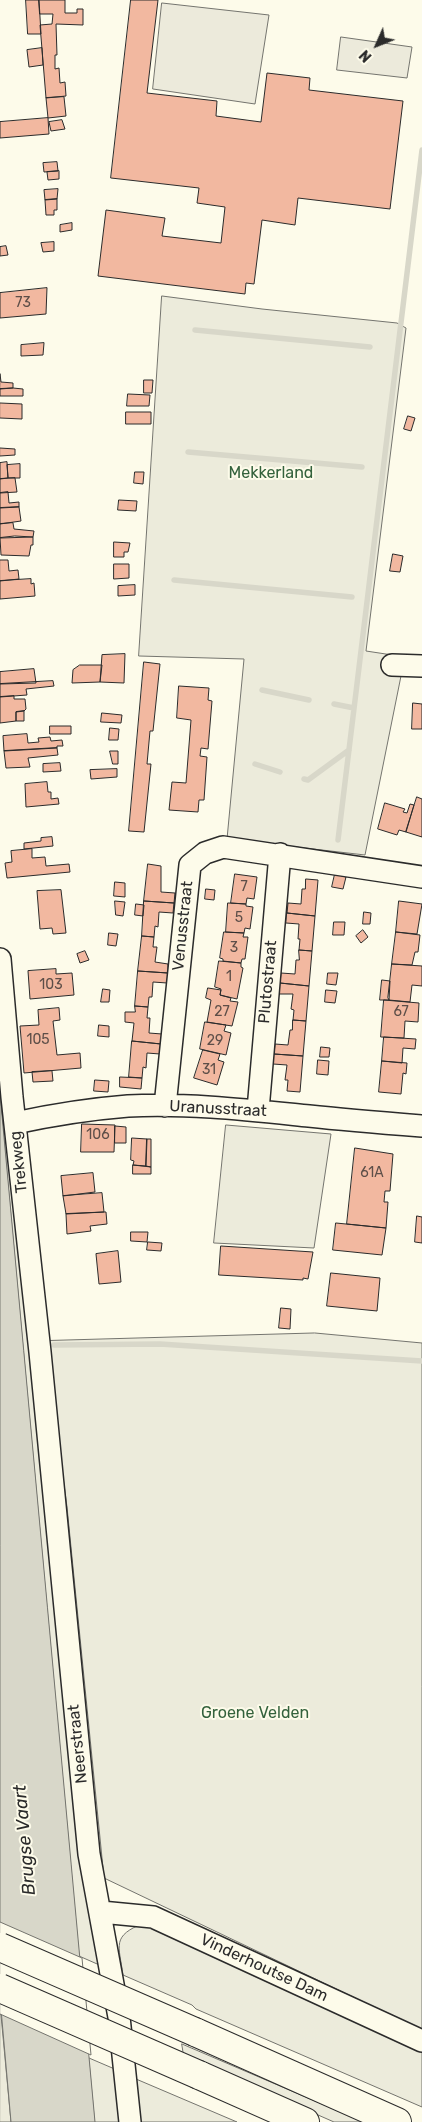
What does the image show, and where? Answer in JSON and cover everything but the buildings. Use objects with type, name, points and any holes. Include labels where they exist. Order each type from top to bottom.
[{"type":"highway","points":[[0,1947],[397,2122]]},
{"type":"highway","points":[[0,1988],[304,2122]]},
{"type":"street","points":[[392,665],[422,666]]},
{"type":"street","name":"Venusstraat","points":[[165,1106],[190,865],[204,853],[223,847],[280,854],[422,878]]},
{"type":"street","name":"Plutostraat","points":[[258,1110],[280,854]]},
{"type":"street","name":"Trekweg","points":[[0,959],[40,1365]]},
{"type":"street","name":"Uranusstraat","points":[[15,1123],[66,1113],[128,1106],[165,1106],[258,1110],[422,1126]]},
{"type":"street","name":"Neerstraat","points":[[40,1365],[89,1854],[119,2017],[130,2122]]},
{"type":"street","name":"Vinderhoutse Dam","points":[[101,1912],[153,1918],[422,2041]]},
{"type":"green space","name":"Mekkerland","points":[[162,296],[262,309],[397,323],[406,328],[366,651],[399,656],[403,666],[365,855],[227,839],[244,659],[139,656]]},
{"type":"green space","points":[[0,1035],[104,1967],[79,1956],[0,1097]]},
{"type":"green space","points":[[226,1125],[331,1134],[314,1248],[214,1243]]},
{"type":"green space","name":"Groene Velden","points":[[315,1333],[422,1343],[422,2030],[104,1878],[67,1507],[45,1341]]},
{"type":"green space","points":[[144,1923],[422,2050],[422,2107],[196,2009],[192,2005],[123,1975],[119,1949],[122,1937],[126,1932]]},
{"type":"green space","points":[[1,2015],[11,2122],[0,2122]]},
{"type":"green space","points":[[182,2044],[364,2122],[334,2122],[184,2056]]},
{"type":"green space","points":[[89,2058],[117,2070],[121,2122],[95,2122]]},
{"type":"green space","points":[[136,2079],[237,2122],[140,2122]]},
{"type":"shaded area","points":[[162,3],[269,15],[255,104],[153,89]]},
{"type":"shaded area","points":[[341,37],[412,47],[407,78],[337,70]]},
{"type":"water","name":"Brugse Vaart","points":[[0,1094],[95,2122],[11,2122],[0,1998]]},
{"type":"pier","points":[[0,1922],[82,1958],[91,2055],[0,2014]]},
{"type":"waterway","points":[[338,840],[422,150]]},
{"type":"waterway","points":[[195,330],[370,347]]},
{"type":"waterway","points":[[188,452],[362,467]]},
{"type":"waterway","points":[[174,580],[352,597]]},
{"type":"waterway","points":[[262,690],[309,700]]},
{"type":"waterway","points":[[334,704],[354,708]]},
{"type":"waterway","points":[[304,779],[308,780],[349,750]]},
{"type":"waterway","points":[[255,764],[280,772]]},
{"type":"waterway","points":[[54,1345],[160,1344],[422,1361]]}]
